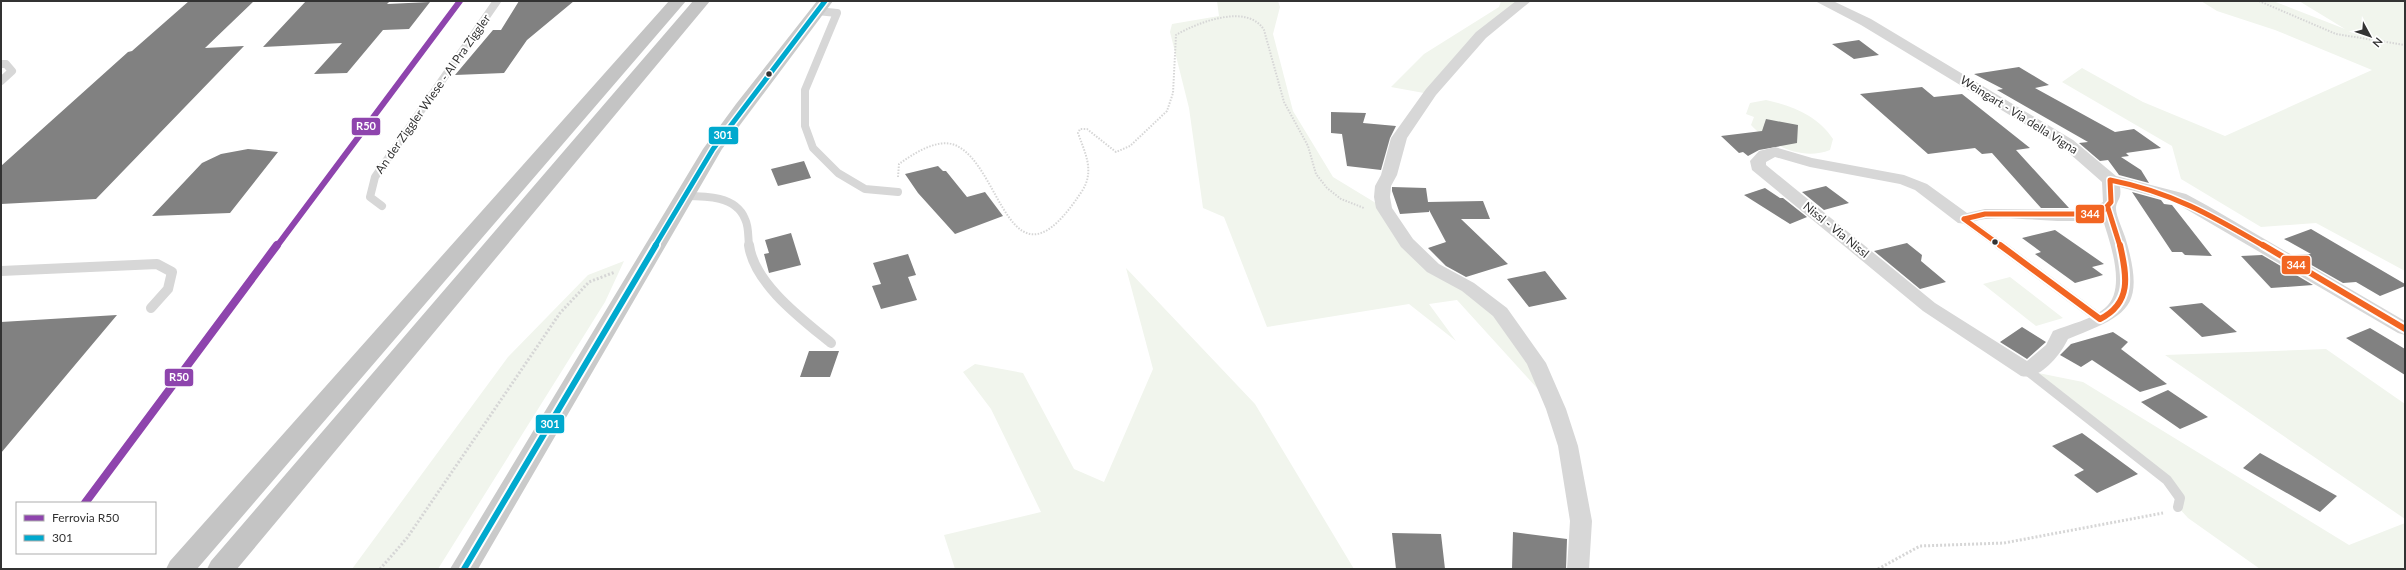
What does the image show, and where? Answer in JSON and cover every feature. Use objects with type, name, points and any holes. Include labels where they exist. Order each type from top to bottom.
[{"type":"highway","points":[[180,569],[678,1]]},
{"type":"highway","points":[[221,569],[702,1]]},
{"type":"main road","points":[[464,569],[685,196],[742,108],[821,6]]},
{"type":"street","points":[[1524,1],[1481,35],[1431,92],[1399,138],[1389,175],[1383,186],[1382,196],[1384,208],[1407,242],[1433,268],[1468,287],[1500,312],[1536,363],[1556,410],[1568,446],[1581,521],[1578,569]]},
{"type":"street","name":"Weingart - Via della Vigna","points":[[1822,1],[1866,22],[2067,143],[2110,180],[2154,190],[2180,198],[2405,329]]},
{"type":"street","name":"Nissl - Via Nissl","points":[[1964,219],[1921,187],[1904,180],[1810,162],[1775,152],[1765,154],[1758,161],[1758,167],[1771,179],[1836,229],[1929,307],[2028,371]]},
{"type":"street","points":[[1964,219],[1985,214],[2082,216],[2097,214],[2108,208],[2112,200],[2110,180]]},
{"type":"street","points":[[2028,371],[2054,348],[2060,335],[2100,319],[2112,312],[2122,301],[2126,288],[2124,272],[2108,208]]},
{"type":"lane","name":"An der Ziggler Wiese - Al Pra Ziggler","points":[[382,206],[370,197],[375,177],[497,1]]},
{"type":"lane","points":[[821,6],[837,13],[805,90],[805,126],[813,148],[838,173],[865,189],[898,192]]},
{"type":"lane","points":[[1,64],[6,64],[12,71],[1,81]]},
{"type":"lane","points":[[685,196],[718,197],[738,208],[749,226],[751,255],[773,290],[799,316],[831,343]]},
{"type":"lane","name":"Nissl - Via Nissl","points":[[1964,219],[2100,319]]},
{"type":"lane","points":[[1,271],[156,264],[172,272],[168,289],[151,308]]},
{"type":"lane","points":[[2028,371],[2167,480],[2180,498],[2178,507]]},
{"type":"path","points":[[2259,1],[2336,34],[2405,45]]},
{"type":"path","points":[[898,192],[899,164],[909,156],[930,148],[953,144],[960,148],[988,182],[1015,225],[1024,231],[1034,234],[1051,228],[1082,190],[1089,177],[1088,164],[1078,133],[1080,129],[1087,129],[1116,152],[1130,148],[1140,135],[1161,119],[1168,111],[1173,85],[1174,43],[1176,35],[1192,25],[1247,17],[1260,22],[1264,30],[1284,102],[1308,146],[1316,174],[1327,188],[1341,199],[1365,208],[1384,208]]},
{"type":"path","points":[[380,569],[407,538],[560,313],[589,282],[611,273],[642,268]]},
{"type":"path","points":[[1878,569],[1920,546],[2004,543],[2168,512],[2178,507]]},
{"type":"shaded area","points":[[1217,1],[1278,1],[1280,7],[1273,34],[1293,111],[1333,177],[1384,208],[1407,243],[1500,312],[1556,409],[1457,300],[1429,304],[1456,341],[1409,304],[1267,327],[1224,217],[1203,208],[1189,108],[1170,32],[1172,24],[1219,16]]},
{"type":"shaded area","points":[[1501,1],[1530,1],[1489,32],[1435,95],[1391,87],[1424,54],[1499,7]]},
{"type":"shaded area","points":[[2201,1],[2273,1],[2345,29],[2299,1],[2405,1],[2405,271],[2316,223],[2261,227],[2181,179],[2172,146],[2062,82],[2082,68],[2143,102],[2225,136],[2372,70],[2275,30],[2217,11]]},
{"type":"shaded area","points":[[1766,100],[1786,105],[1804,113],[1820,124],[1833,139],[1830,150],[1809,154],[1788,150],[1777,145],[1759,133],[1751,125],[1754,117],[1746,114],[1750,103]]},
{"type":"shaded area","points":[[624,261],[605,302],[438,569],[352,569],[508,357],[588,275]]},
{"type":"shaded area","points":[[1126,268],[1255,404],[1354,569],[955,569],[944,535],[1041,512],[991,409],[963,372],[975,364],[1023,373],[1074,469],[1104,482],[1153,369]]},
{"type":"shaded area","points":[[2010,277],[2063,318],[2036,326],[1983,284]]},
{"type":"shaded area","points":[[2326,349],[2405,404],[2405,519],[2165,355]]},
{"type":"shaded area","points":[[2028,371],[2083,382],[2349,545],[2405,523],[2405,569],[2260,569],[2188,518],[2178,507],[2167,480]]},
{"type":"building","points":[[189,1],[254,1],[205,48],[244,46],[96,199],[1,204],[1,166],[128,52],[132,51]]},
{"type":"building","points":[[306,1],[390,1],[387,4],[430,2],[409,29],[383,30],[347,73],[314,74],[342,43],[263,47]]},
{"type":"building","points":[[519,1],[574,1],[527,40],[504,73],[455,75],[493,30],[501,30]]},
{"type":"building","points":[[1859,40],[1879,55],[1854,59],[1832,44]]},
{"type":"building","points":[[2019,67],[2049,85],[2035,88],[2115,132],[2134,129],[2161,148],[2126,153],[2129,156],[2121,157],[2141,170],[2149,183],[2119,175],[2108,160],[2100,161],[2079,143],[2088,142],[1997,90],[2003,89],[1974,74]]},
{"type":"building","points":[[1922,87],[1934,97],[1962,94],[2030,148],[2016,150],[2069,208],[2041,208],[1992,153],[1982,154],[1975,148],[1928,154],[1860,94]]},
{"type":"building","points":[[1331,112],[1366,113],[1363,123],[1396,126],[1390,138],[1381,170],[1347,166],[1342,134],[1331,133]]},
{"type":"building","points":[[1766,119],[1798,125],[1797,143],[1759,150],[1748,156],[1743,152],[1739,153],[1721,136],[1762,131]]},
{"type":"building","points":[[248,149],[278,152],[230,213],[152,216],[202,163],[221,154]]},
{"type":"building","points":[[804,161],[811,178],[778,186],[771,169]]},
{"type":"building","points":[[938,166],[943,171],[946,171],[967,197],[985,192],[1003,216],[955,234],[918,193],[905,174]]},
{"type":"building","points":[[1826,186],[1849,203],[1824,210],[1802,192]]},
{"type":"building","points":[[1392,187],[1426,188],[1428,202],[1483,201],[1490,219],[1461,219],[1508,264],[1466,277],[1446,266],[1428,248],[1446,242],[1429,210],[1429,212],[1400,214]]},
{"type":"building","points":[[1765,188],[1780,198],[1783,198],[1807,217],[1790,224],[1744,195]]},
{"type":"building","points":[[2132,192],[2161,200],[2164,204],[2172,205],[2212,256],[2185,255],[2182,252],[2172,252]]},
{"type":"building","points":[[2311,229],[2405,284],[2405,286],[2380,296],[2356,282],[2343,283],[2294,255],[2311,254],[2284,239]]},
{"type":"building","points":[[2055,230],[2104,264],[2092,267],[2103,275],[2075,283],[2035,254],[2041,252],[2022,238]]},
{"type":"building","points":[[791,233],[801,265],[769,273],[764,254],[769,253],[765,240]]},
{"type":"building","points":[[1907,243],[1922,255],[1921,261],[1946,282],[1920,289],[1874,251]]},
{"type":"building","points":[[908,254],[916,275],[908,277],[917,300],[881,309],[872,286],[881,284],[873,263]]},
{"type":"building","points":[[2262,255],[2313,285],[2271,288],[2241,256]]},
{"type":"building","points":[[1545,271],[1567,299],[1529,307],[1507,279]]},
{"type":"building","points":[[2202,303],[2237,332],[2202,337],[2169,307]]},
{"type":"building","points":[[117,315],[1,453],[1,322]]},
{"type":"building","points":[[2022,327],[2046,342],[2027,359],[2000,342]]},
{"type":"building","points":[[2370,328],[2405,349],[2405,375],[2346,338]]},
{"type":"building","points":[[2113,332],[2128,342],[2121,349],[2167,384],[2140,392],[2092,360],[2081,367],[2060,355],[2071,344]]},
{"type":"building","points":[[809,351],[839,351],[830,377],[800,377]]},
{"type":"building","points":[[2168,390],[2208,417],[2180,429],[2141,402]]},
{"type":"building","points":[[2082,433],[2138,474],[2097,493],[2074,475],[2084,470],[2052,446]]},
{"type":"building","points":[[2260,453],[2337,496],[2320,512],[2243,468]]},
{"type":"building","points":[[1513,532],[1567,539],[1566,569],[1512,569]]},
{"type":"building","points":[[1392,533],[1441,534],[1445,569],[1396,569]]},
{"type":"rail line","name":"R50","points":[[86,502],[460,1]]},
{"type":"transit line","name":"301","points":[[464,569],[713,149],[825,1]]},
{"type":"transit line","name":"344","points":[[1964,219],[1985,214],[2091,214],[2104,210],[2111,202],[2110,180],[2134,185],[2168,195],[2202,210],[2405,329]]},
{"type":"transit line","name":"344","points":[[1964,219],[2100,319],[2112,312],[2121,301],[2125,280],[2119,242],[2108,208]]}]
